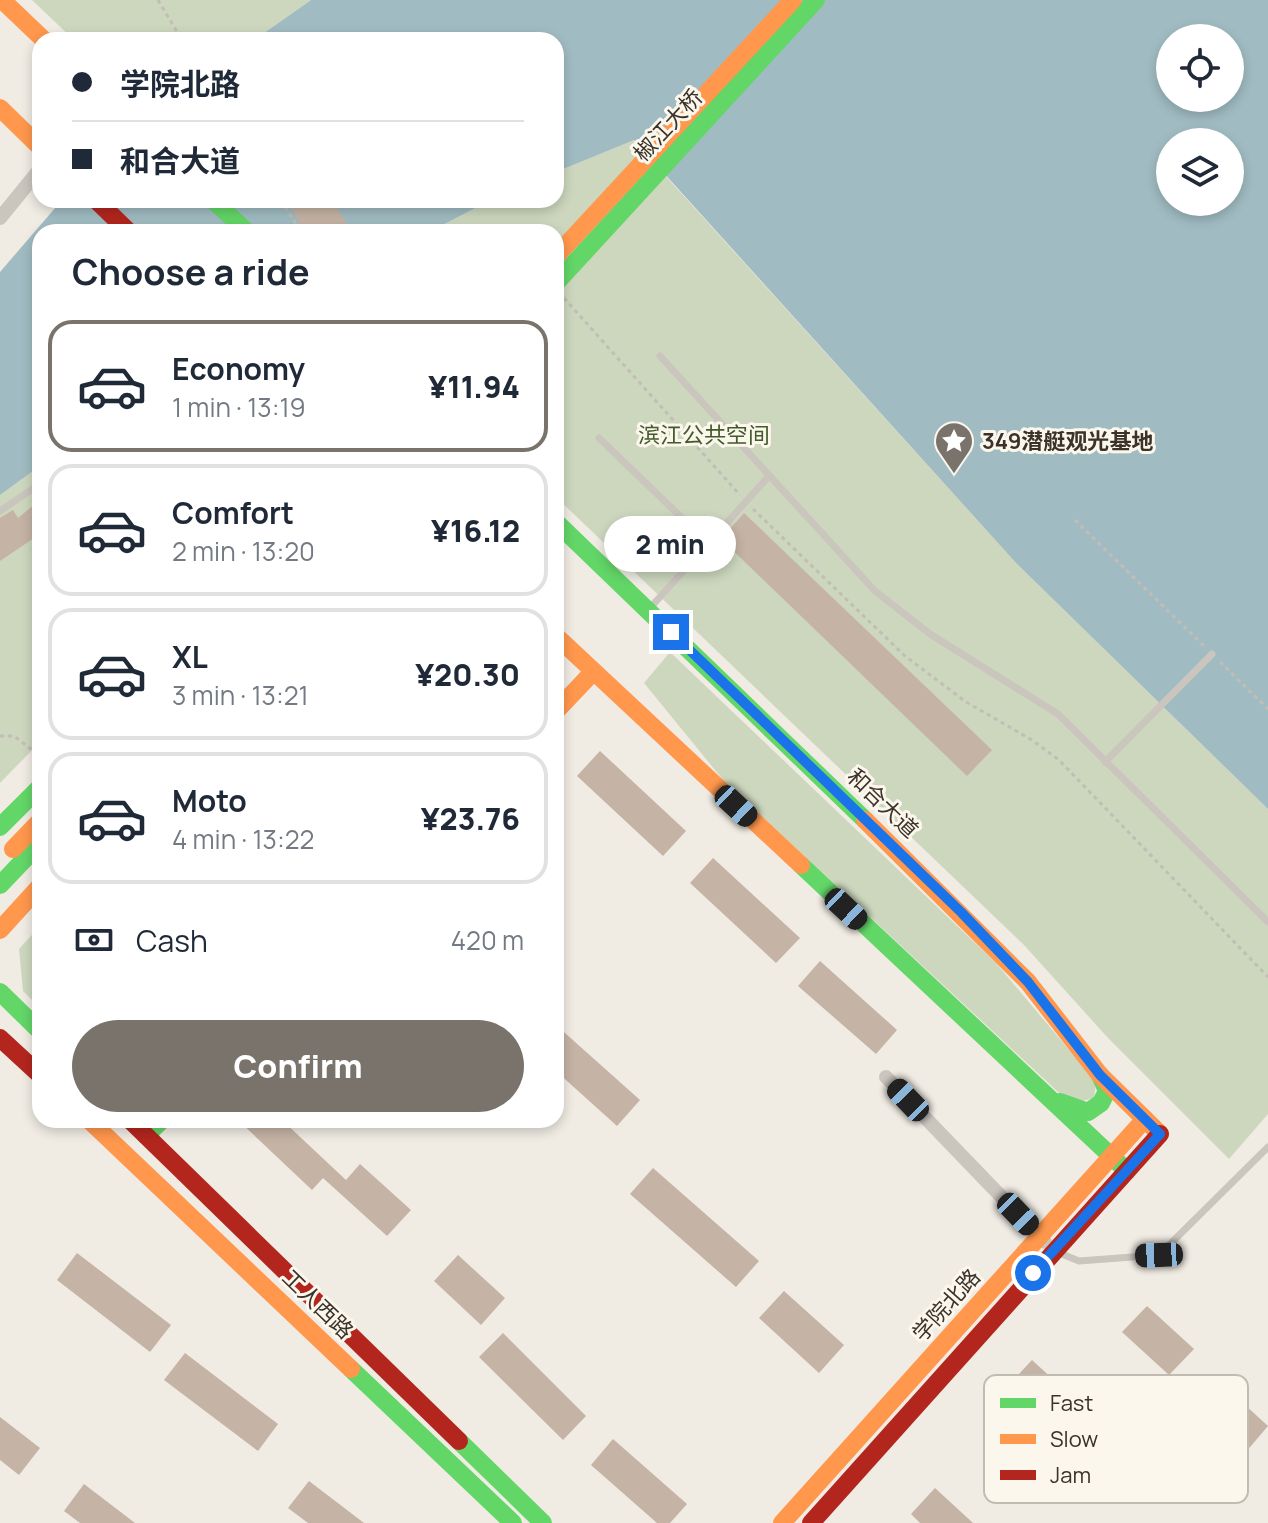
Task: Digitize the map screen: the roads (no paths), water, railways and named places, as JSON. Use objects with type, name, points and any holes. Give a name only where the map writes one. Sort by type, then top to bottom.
[{"type":"main road","points":[[2,0],[36,32]]},
{"type":"main road","name":"椒江大桥","points":[[564,247],[793,0]]},
{"type":"main road","name":"椒江大桥","points":[[564,274],[816,0]]},
{"type":"main road","points":[[0,108],[32,139]]},
{"type":"main road","points":[[104,208],[121,224]]},
{"type":"main road","points":[[222,208],[238,224]]},
{"type":"main road","name":"和合大道","points":[[564,530],[961,912],[1028,982],[1100,1075],[1160,1134]]},
{"type":"main road","points":[[564,644],[1127,1171]]},
{"type":"main road","points":[[564,703],[593,672]]},
{"type":"main road","points":[[0,827],[32,795]]},
{"type":"main road","points":[[0,864],[32,830]]},
{"type":"main road","points":[[32,852],[0,886],[23,893],[32,889]]},
{"type":"main road","points":[[0,930],[32,895]]},
{"type":"main road","points":[[0,992],[32,1025]]},
{"type":"main road","points":[[22,1059],[21,1035],[32,1032]]},
{"type":"main road","points":[[0,1038],[32,1068]]},
{"type":"main road","points":[[1048,1097],[1088,1112],[1101,1103],[1107,1091],[1100,1075]]},
{"type":"main road","name":"学院北路","points":[[782,1523],[1145,1119]]},
{"type":"main road","name":"工人西路","points":[[97,1128],[513,1523]]},
{"type":"main road","name":"工人西路","points":[[138,1128],[543,1523]]},
{"type":"main road","points":[[146,1136],[154,1128]]},
{"type":"main road","name":"学院北路","points":[[811,1523],[1160,1134]]},
{"type":"street","points":[[0,218],[32,179]]},
{"type":"street","points":[[886,1077],[1053,1250]]},
{"type":"lane","points":[[660,356],[875,591],[930,634],[1058,714],[1267,918]]},
{"type":"lane","points":[[599,438],[708,543]]},
{"type":"lane","points":[[648,609],[769,476]]},
{"type":"lane","points":[[0,511],[32,489]]},
{"type":"lane","points":[[1105,762],[1212,654]]},
{"type":"lane","points":[[1053,1250],[1079,1261],[1159,1255],[1268,1147]]},
{"type":"water","points":[[311,0],[1268,0],[1268,809],[1016,563],[634,140],[564,169],[564,32],[265,32]]},
{"type":"water","points":[[55,208],[476,208],[444,224],[41,224]]},
{"type":"water","points":[[32,235],[32,472],[0,495],[0,272]]},
{"type":"place","name":"349潜艇观光基地","points":[[954,475]]},
{"type":"park label","name":"滨江公共空间","points":[[704,435]]}]
